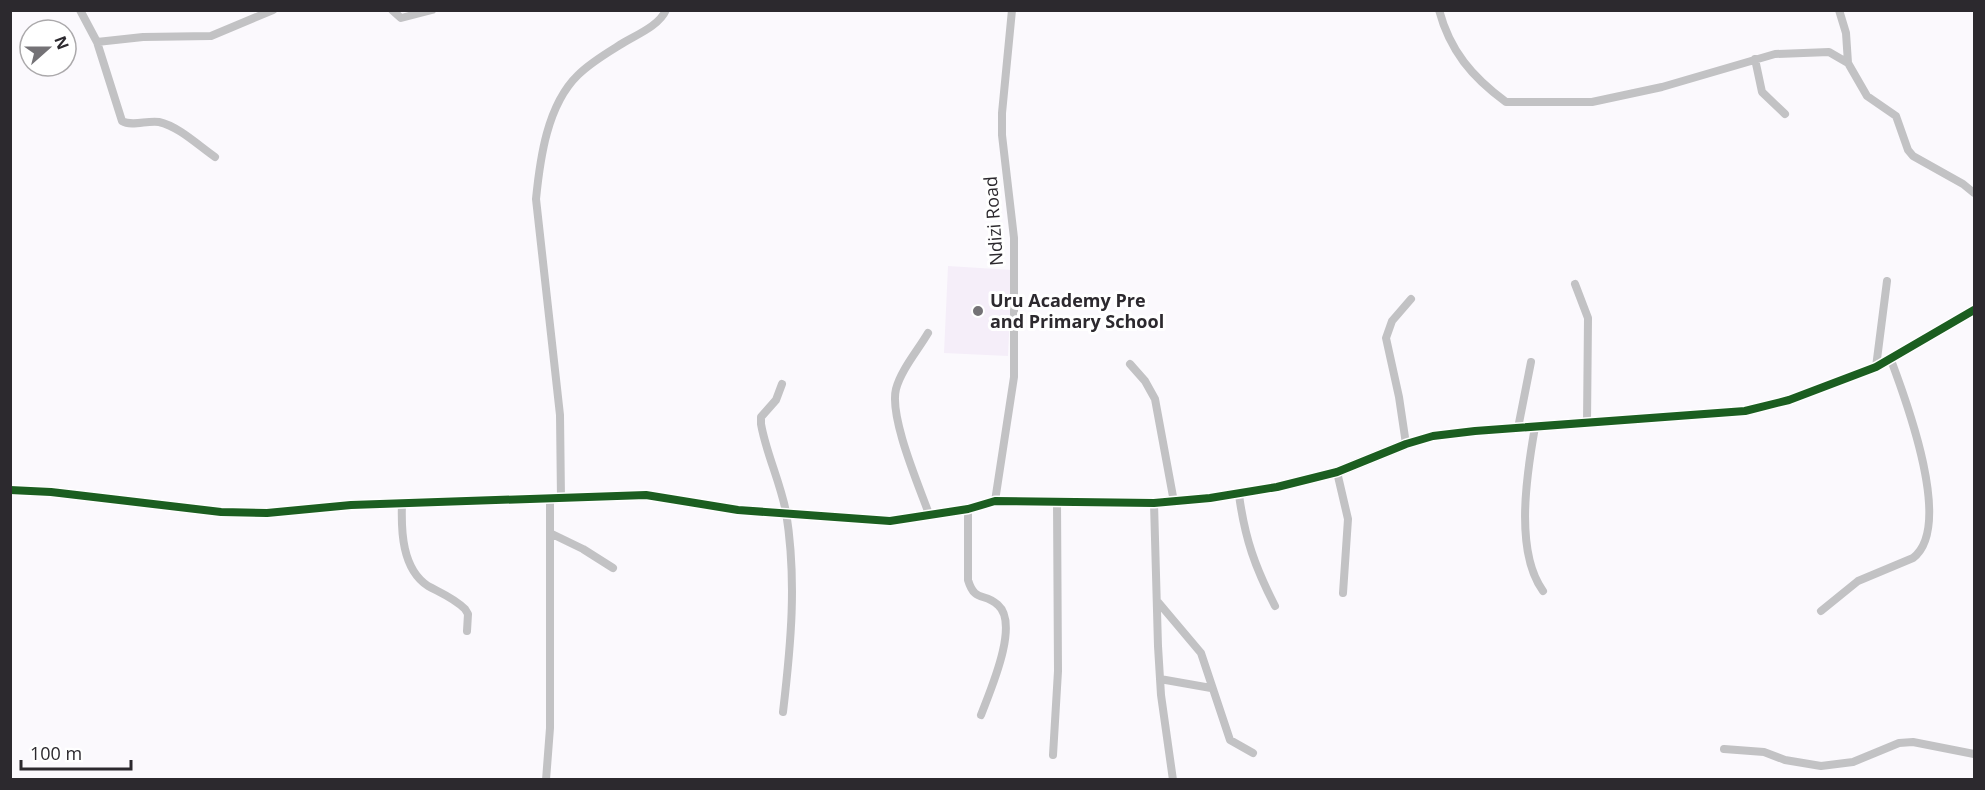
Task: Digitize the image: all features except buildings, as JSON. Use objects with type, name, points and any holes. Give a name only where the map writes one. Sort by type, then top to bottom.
[{"type":"street","points":[[80,10],[97,42],[122,121],[127,124],[158,122],[170,126],[215,157]]},
{"type":"street","points":[[97,42],[143,37],[211,36],[273,10]]},
{"type":"street","points":[[392,10],[401,18],[432,10]]},
{"type":"street","points":[[546,780],[550,729],[552,534],[560,415],[536,199],[539,168],[557,109],[576,76],[596,59],[652,25],[666,10]]},
{"type":"street","name":"Ndizi Road","points":[[995,501],[1014,369],[1014,238],[1002,124],[1012,10]]},
{"type":"street","points":[[1439,10],[1453,50],[1472,73],[1506,102],[1592,102],[1662,87],[1775,54],[1816,51],[1838,55],[1848,63],[1867,96],[1896,116],[1911,154],[1963,184],[1974,193]]},
{"type":"street","points":[[1839,10],[1846,33],[1848,63]]},
{"type":"street","points":[[1755,59],[1762,92],[1785,114]]},
{"type":"street","points":[[1876,368],[1887,281]]},
{"type":"street","points":[[1575,284],[1588,318],[1587,423]]},
{"type":"street","points":[[1406,444],[1386,338],[1392,321],[1411,299]]},
{"type":"street","points":[[10,490],[51,492],[221,512],[267,513],[402,502],[646,495],[738,510],[890,521],[968,509],[995,501],[1174,502],[1239,495],[1337,471],[1406,444],[1475,431],[1745,411],[1789,400],[1876,368],[1974,310]]},
{"type":"street","points":[[928,333],[901,379],[895,401],[902,435],[929,514]]},
{"type":"street","points":[[1821,611],[1858,581],[1913,558],[1920,553],[1923,544],[1930,507],[1929,487],[1891,360]]},
{"type":"street","points":[[1518,428],[1531,363]]},
{"type":"street","points":[[1130,364],[1145,381],[1155,399],[1174,502]]},
{"type":"street","points":[[782,384],[776,400],[761,417],[761,423],[786,513],[793,573],[794,613],[783,712]]},
{"type":"street","points":[[1535,427],[1526,490],[1527,535],[1535,576],[1543,591]]},
{"type":"street","points":[[1337,471],[1348,519],[1342,593]]},
{"type":"street","points":[[1239,495],[1247,543],[1256,568],[1275,606]]},
{"type":"street","points":[[402,502],[404,541],[412,571],[428,585],[465,609],[468,614],[468,631]]},
{"type":"street","points":[[1053,754],[1058,672],[1057,502]]},
{"type":"street","points":[[1154,503],[1160,679],[1173,780]]},
{"type":"street","points":[[968,509],[968,571],[972,591],[979,597],[999,605],[1007,618],[1005,638],[996,673],[981,715]]},
{"type":"street","points":[[552,534],[583,549],[613,568]]},
{"type":"street","points":[[1158,602],[1201,653],[1230,740],[1253,753]]},
{"type":"street","points":[[1160,679],[1211,688]]},
{"type":"street","points":[[1724,749],[1764,752],[1785,760],[1821,766],[1853,762],[1899,743],[1913,742],[1974,754]]},
{"type":"shaded area","name":"Uru Academy Pre and Primary School","points":[[948,266],[1012,270],[1008,356],[944,353]]},
{"type":"cycle path","points":[[10,490],[51,492],[221,512],[267,513],[351,505],[646,495],[738,510],[890,521],[968,509],[995,501],[1154,503],[1210,498],[1277,487],[1337,472],[1406,444],[1433,436],[1745,411],[1789,400],[1876,367],[1974,310]]},
{"type":"place","name":"Uru Academy Pre and Primary School","points":[[978,311]]}]
